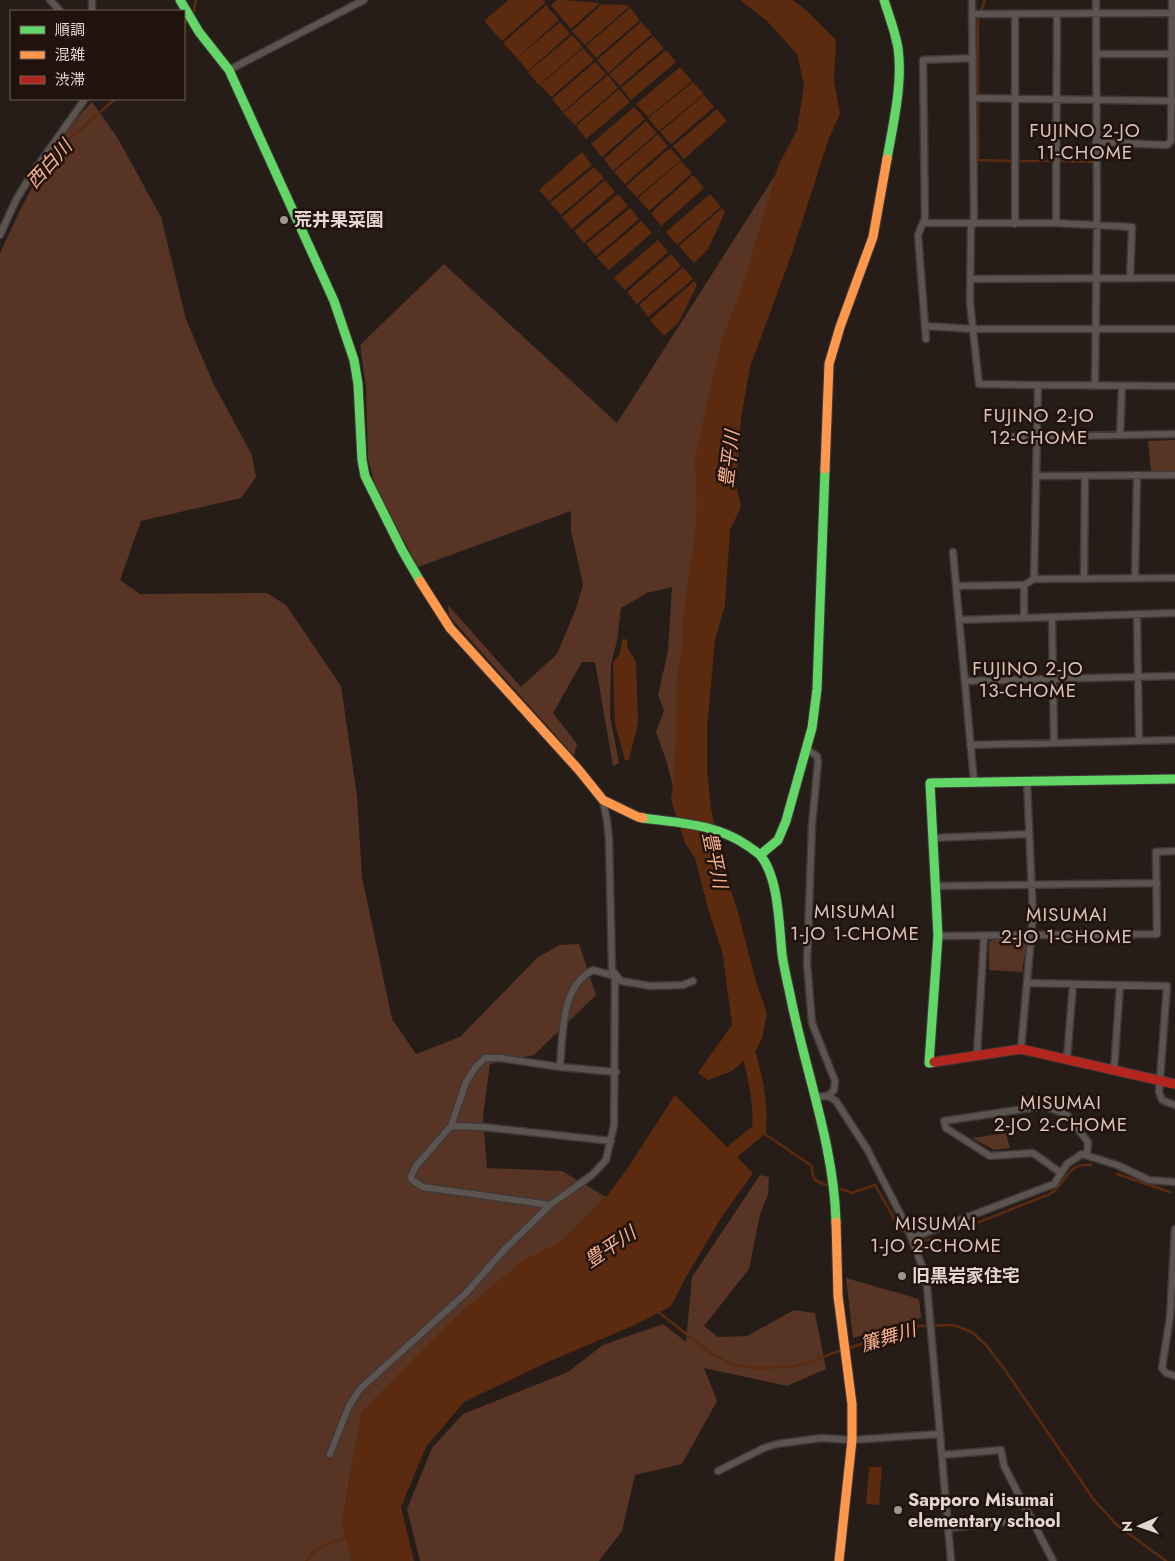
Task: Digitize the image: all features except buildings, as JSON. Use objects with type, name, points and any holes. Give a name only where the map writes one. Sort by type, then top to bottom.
[{"type":"street","points":[[50,0],[59,10]]},
{"type":"street","points":[[180,0],[199,32],[229,70],[334,301],[354,360],[358,384],[362,460],[370,488],[406,557],[450,628],[578,769],[603,800],[638,817],[716,830],[739,840],[760,855],[772,878],[776,890],[783,964],[798,1034],[827,1147],[834,1195],[837,1288],[852,1404],[852,1440],[839,1561]]},
{"type":"street","points":[[229,70],[364,0]]},
{"type":"street","points":[[760,855],[778,840],[786,822],[812,728],[817,689],[830,364],[840,327],[873,237],[898,97],[898,50],[893,26],[884,0]]},
{"type":"street","points":[[972,0],[974,98],[973,224],[970,279],[972,329],[979,384],[1175,386]]},
{"type":"street","points":[[1095,386],[1097,224],[1096,0]]},
{"type":"street","points":[[1096,142],[1166,145],[1171,141],[1174,13],[1172,0]]},
{"type":"street","points":[[973,14],[1174,13]]},
{"type":"street","points":[[1015,224],[1016,14]]},
{"type":"street","points":[[1056,223],[1057,14]]},
{"type":"street","points":[[1096,54],[1173,54]]},
{"type":"street","points":[[926,339],[918,235],[925,218],[923,60],[973,58]]},
{"type":"street","points":[[974,98],[1173,101]]},
{"type":"street","points":[[0,235],[16,200],[31,175],[84,100]]},
{"type":"street","points":[[923,223],[1056,223],[1132,227],[1130,278]]},
{"type":"street","points":[[970,279],[1175,278]]},
{"type":"street","points":[[925,326],[972,329],[1175,329]]},
{"type":"street","points":[[1034,579],[1038,385]]},
{"type":"street","points":[[1120,435],[1122,386]]},
{"type":"street","points":[[1013,437],[1175,434]]},
{"type":"street","points":[[1135,578],[1137,475]]},
{"type":"street","points":[[1036,476],[1175,475]]},
{"type":"street","points":[[1084,579],[1085,476]]},
{"type":"street","points":[[953,552],[974,782]]},
{"type":"street","points":[[956,586],[1024,585],[1034,579],[1175,578]]},
{"type":"street","points":[[1024,585],[1024,618]]},
{"type":"street","points":[[959,620],[1175,614]]},
{"type":"street","points":[[1136,615],[1139,740]]},
{"type":"street","points":[[1052,618],[1054,742]]},
{"type":"street","points":[[965,681],[1175,676]]},
{"type":"street","points":[[970,745],[1175,740]]},
{"type":"street","points":[[806,749],[817,756],[818,762],[812,824],[807,963],[812,1023],[835,1081],[834,1090],[828,1096]]},
{"type":"street","points":[[1175,779],[930,783],[938,936],[929,1063],[1021,1050],[1175,1084]]},
{"type":"street","points":[[1021,1050],[1033,914],[1027,782]]},
{"type":"street","points":[[603,800],[607,821],[612,970],[621,980],[651,986],[683,985],[693,981]]},
{"type":"street","points":[[933,838],[1029,834]]},
{"type":"street","points":[[938,936],[1157,934],[1156,852],[1175,851]]},
{"type":"street","points":[[935,886],[1157,883]]},
{"type":"street","points":[[977,1056],[984,936]]},
{"type":"street","points":[[560,1067],[566,1009],[572,992],[580,980],[593,970],[616,976]]},
{"type":"street","points":[[330,1454],[349,1406],[360,1389],[466,1293],[503,1251],[550,1205],[592,1175],[606,1160],[614,1125],[616,976]]},
{"type":"street","points":[[1028,983],[1167,986],[1159,1092],[1162,1100],[1175,1105]]},
{"type":"street","points":[[1067,1060],[1073,984]]},
{"type":"street","points":[[1114,1070],[1120,985]]},
{"type":"street","points":[[550,1205],[422,1187],[412,1180],[411,1176],[416,1166],[451,1126],[466,1082],[474,1068],[485,1058],[500,1058],[560,1067],[616,1072]]},
{"type":"street","points":[[815,1096],[828,1096],[836,1101],[867,1149],[912,1238],[922,1266],[932,1343],[951,1561]]},
{"type":"street","points":[[1061,1173],[1033,1153],[990,1156],[946,1128],[944,1120],[1044,1106],[1066,1114],[1088,1142],[1087,1155]]},
{"type":"street","points":[[451,1126],[484,1127],[611,1141]]},
{"type":"street","points":[[912,1238],[1054,1184],[1067,1164],[1082,1154],[1117,1164],[1149,1180],[1175,1182]]},
{"type":"street","points":[[1175,1229],[1170,1317],[1162,1368],[1166,1373],[1175,1376]]},
{"type":"street","points":[[718,1471],[764,1448],[777,1444],[821,1438],[852,1440],[940,1434]]},
{"type":"street","points":[[942,1454],[1001,1450],[1004,1466],[1053,1561]]},
{"type":"street","points":[[948,1528],[1032,1519]]},
{"type":"shaded area","points":[[92,102],[117,137],[161,217],[186,319],[213,383],[252,455],[256,477],[241,498],[141,521],[120,580],[140,594],[267,593],[286,605],[341,686],[357,796],[362,877],[392,1019],[416,1054],[460,1037],[537,958],[559,945],[579,944],[596,995],[534,1055],[490,1064],[483,1117],[487,1168],[562,1171],[606,1197],[560,1243],[523,1261],[455,1318],[362,1412],[342,1522],[352,1561],[0,1561],[0,253],[21,208],[59,137]]},
{"type":"shaded area","points":[[779,169],[716,398],[680,812],[666,760],[656,732],[664,710],[658,695],[668,651],[672,587],[647,593],[621,608],[617,641],[611,664],[610,716],[619,763],[613,766],[595,662],[582,662],[553,713],[577,744],[574,756],[449,616],[448,605],[521,687],[557,654],[577,606],[583,584],[571,531],[571,511],[418,567],[376,489],[368,459],[366,388],[360,345],[444,264],[617,423]]},
{"type":"shaded area","points":[[1175,440],[1175,471],[1151,471],[1148,441]]},
{"type":"shaded area","points":[[994,939],[1025,940],[1027,943],[1022,972],[989,970],[989,942]]},
{"type":"shaded area","points":[[1006,1133],[1010,1148],[994,1150],[972,1138]]},
{"type":"shaded area","points":[[760,1175],[769,1177],[768,1195],[760,1214],[749,1269],[704,1326],[718,1337],[747,1336],[794,1310],[815,1313],[826,1369],[787,1386],[704,1368],[717,1401],[682,1464],[635,1475],[622,1531],[599,1561],[420,1561],[407,1509],[432,1448],[463,1414],[568,1372],[603,1345],[663,1324],[686,1342],[692,1277]]},
{"type":"shaded area","points":[[846,1278],[919,1299],[921,1318],[853,1338]]},
{"type":"water","points":[[508,0],[543,0],[545,3],[502,41],[484,21]]},
{"type":"water","points":[[557,0],[600,3],[571,29],[551,5]]},
{"type":"water","points":[[740,0],[793,0],[836,40],[834,80],[840,114],[829,138],[791,256],[750,367],[741,418],[736,486],[741,507],[730,530],[725,605],[715,640],[707,728],[707,772],[711,808],[721,861],[738,912],[756,982],[767,1013],[762,1038],[756,1050],[732,1071],[708,1080],[698,1073],[732,1025],[723,955],[709,912],[695,858],[685,843],[671,800],[675,769],[677,672],[683,644],[683,617],[697,508],[695,459],[721,343],[744,281],[779,164],[797,130],[804,85],[797,54],[767,21]]},
{"type":"water","points":[[602,4],[627,5],[629,7],[585,45],[572,31]]},
{"type":"water","points":[[546,5],[559,20],[517,58],[503,43]]},
{"type":"water","points":[[630,8],[640,20],[596,58],[586,46]]},
{"type":"water","points":[[560,22],[570,34],[528,71],[517,58]]},
{"type":"water","points":[[641,22],[652,34],[608,73],[597,60]]},
{"type":"water","points":[[572,35],[583,47],[539,85],[528,72]]},
{"type":"water","points":[[653,36],[664,48],[620,86],[609,74]]},
{"type":"water","points":[[583,48],[594,60],[551,97],[540,85]]},
{"type":"water","points":[[666,50],[676,62],[631,100],[621,88]]},
{"type":"water","points":[[595,62],[606,74],[563,112],[552,99]]},
{"type":"water","points":[[680,67],[692,81],[648,117],[636,104]]},
{"type":"water","points":[[608,75],[618,88],[575,125],[563,113]]},
{"type":"water","points":[[693,82],[704,94],[659,131],[648,118]]},
{"type":"water","points":[[619,89],[630,102],[586,139],[576,126]]},
{"type":"water","points":[[704,95],[714,107],[671,144],[660,132]]},
{"type":"water","points":[[634,107],[645,119],[602,157],[591,144]]},
{"type":"water","points":[[717,109],[727,121],[684,159],[673,146]]},
{"type":"water","points":[[646,121],[657,133],[613,171],[604,159]]},
{"type":"water","points":[[658,134],[668,146],[625,184],[614,172]]},
{"type":"water","points":[[670,148],[681,160],[637,197],[626,186]]},
{"type":"water","points":[[582,152],[592,165],[549,201],[539,190]]},
{"type":"water","points":[[681,161],[692,173],[649,211],[638,198]]},
{"type":"water","points":[[594,167],[604,178],[561,215],[550,203]]},
{"type":"water","points":[[693,175],[704,188],[661,226],[651,213]]},
{"type":"water","points":[[605,180],[615,192],[572,229],[562,217]]},
{"type":"water","points":[[618,194],[628,206],[584,243],[574,231]]},
{"type":"water","points":[[710,194],[721,207],[677,245],[666,232]]},
{"type":"water","points":[[630,208],[639,219],[596,256],[586,244]]},
{"type":"water","points":[[722,208],[725,212],[708,249],[694,263],[679,246]]},
{"type":"water","points":[[641,221],[652,233],[609,270],[597,258]]},
{"type":"water","points":[[658,240],[668,252],[625,290],[614,278]]},
{"type":"water","points":[[671,254],[681,266],[637,304],[627,292]]},
{"type":"water","points":[[683,267],[693,279],[648,317],[639,305]]},
{"type":"water","points":[[694,281],[697,285],[679,322],[664,336],[650,320]]},
{"type":"water","points":[[627,639],[627,647],[636,662],[638,723],[629,760],[625,760],[615,724],[613,663],[620,653],[622,640]]},
{"type":"water","points":[[675,1095],[753,1173],[721,1218],[671,1306],[635,1325],[550,1361],[464,1402],[426,1447],[401,1507],[414,1561],[352,1561],[342,1522],[362,1412],[455,1318],[523,1261],[560,1243],[606,1197],[625,1172]]},
{"type":"water","points":[[869,1467],[882,1467],[879,1505],[866,1504]]},
{"type":"waterway","name":"西白川","points":[[185,23],[194,11],[196,0]]},
{"type":"waterway","points":[[981,11],[985,0]]},
{"type":"waterway","points":[[978,20],[978,94]]},
{"type":"waterway","name":"西白川","points":[[26,189],[66,142],[114,100]]},
{"type":"waterway","points":[[978,104],[978,160],[1011,161]]},
{"type":"waterway","points":[[1019,161],[1050,161]]},
{"type":"waterway","points":[[1059,161],[1092,162]]},
{"type":"waterway","name":"豊平川","points":[[718,1163],[759,1130],[757,1087],[744,1039]]},
{"type":"waterway","points":[[759,1130],[812,1166],[815,1180],[826,1185]]},
{"type":"waterway","points":[[979,1222],[1050,1194],[1072,1170],[1083,1165],[1091,1165]]},
{"type":"waterway","points":[[1117,1174],[1170,1192]]},
{"type":"waterway","points":[[841,1189],[852,1193],[875,1185],[901,1230],[908,1234]]},
{"type":"waterway","points":[[915,1238],[922,1241],[938,1238]]},
{"type":"waterway","name":"簾舞川","points":[[657,1311],[712,1354],[732,1364],[751,1368],[792,1367],[919,1326],[953,1325],[972,1332],[987,1346],[1005,1370],[1094,1500],[1117,1525],[1166,1561]]},
{"type":"waterway","points":[[307,1561],[319,1548],[347,1537]]},
{"type":"traffic: fast","points":[[180,0],[199,32],[229,70],[334,301],[354,360],[358,384],[362,460],[365,476],[402,550],[420,581]]},
{"type":"traffic: fast","points":[[884,0],[898,48],[899,62],[897,104],[887,159]]},
{"type":"traffic: fast","points":[[760,855],[778,840],[786,821],[812,728],[817,689],[825,469]]},
{"type":"traffic: fast","points":[[934,1062],[929,1063],[938,936],[930,783],[1175,779]]},
{"type":"traffic: fast","points":[[643,818],[684,823],[723,833],[748,846],[760,855],[766,864],[775,889],[786,976],[825,1138],[834,1194],[836,1222]]},
{"type":"traffic: slow","points":[[825,469],[829,364],[840,327],[873,237],[887,159]]},
{"type":"traffic: slow","points":[[420,581],[450,628],[578,769],[603,800],[643,818]]},
{"type":"traffic: slow","points":[[836,1222],[838,1296],[852,1404],[852,1440],[839,1561]]},
{"type":"traffic: jam","points":[[934,1062],[1021,1049],[1175,1084]]},
{"type":"place","name":"荒井果菜園","points":[[284,220]]},
{"type":"place","name":"旧黒岩家住宅","points":[[902,1276]]},
{"type":"place","name":"Sapporo Misumai elementary school","points":[[898,1510]]},
{"type":"district","name":"FUJINO 2-JO 11-CHOME","points":[[1085,141]]},
{"type":"district","name":"FUJINO 2-JO 12-CHOME","points":[[1039,426]]},
{"type":"district","name":"FUJINO 2-JO 13-CHOME","points":[[1028,679]]},
{"type":"district","name":"MISUMAI 1-JO 1-CHOME","points":[[855,922]]},
{"type":"district","name":"MISUMAI 2-JO 1-CHOME","points":[[1067,925]]},
{"type":"district","name":"MISUMAI 2-JO 2-CHOME","points":[[1061,1113]]},
{"type":"district","name":"MISUMAI 1-JO 2-CHOME","points":[[936,1234]]}]
